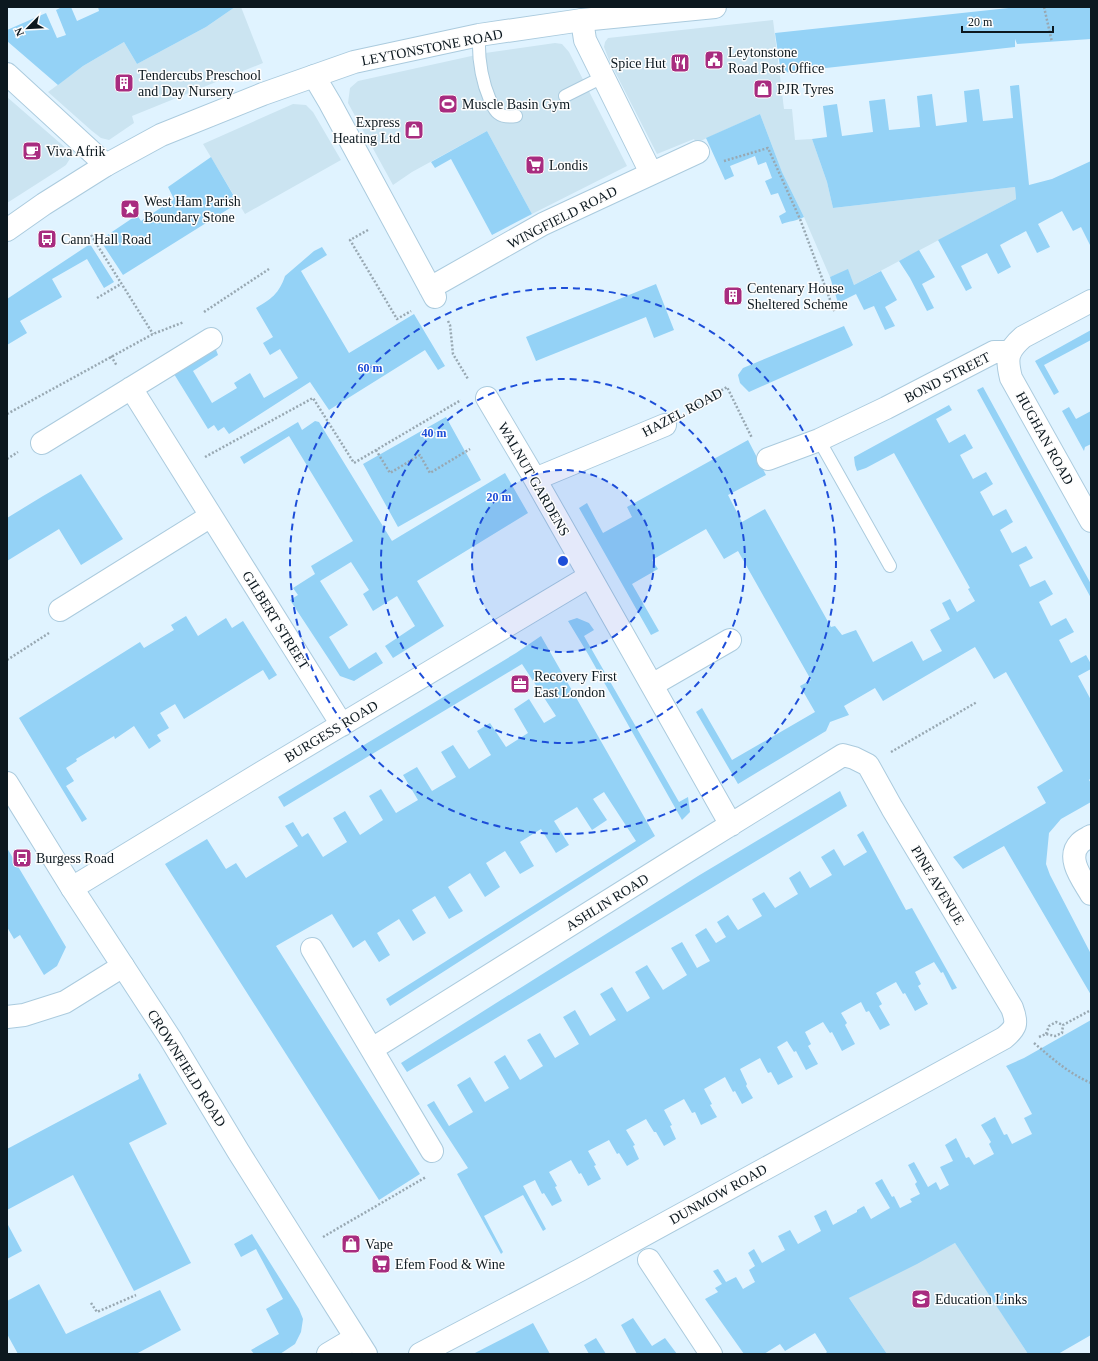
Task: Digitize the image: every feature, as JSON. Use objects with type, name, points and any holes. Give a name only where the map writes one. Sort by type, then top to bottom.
[{"type":"street","name":"LEYTONSTONE ROAD","points":[[7,230],[44,204],[106,165],[161,135],[262,94],[354,62],[479,35],[635,11],[715,7]]},
{"type":"street","points":[[582,20],[585,40],[651,173]]},
{"type":"street","points":[[7,74],[106,165]]},
{"type":"street","points":[[314,76],[433,293]]},
{"type":"street","name":"WINGFIELD ROAD","points":[[433,293],[543,224],[698,152]]},
{"type":"street","name":"BOND STREET","points":[[768,459],[819,440],[886,408],[994,352],[1009,352],[1014,344],[1023,337],[1091,301]]},
{"type":"street","points":[[42,443],[211,339]]},
{"type":"street","name":"HUGHAN ROAD","points":[[1009,352],[1008,364],[1011,378],[1091,521]]},
{"type":"street","name":"GILBERT STREET","points":[[131,388],[342,725]]},
{"type":"street","name":"WALNUT GARDENS","points":[[475,394],[535,479],[731,825]]},
{"type":"street","name":"HAZEL ROAD","points":[[535,479],[665,425]]},
{"type":"street","points":[[60,610],[211,516]]},
{"type":"street","name":"BURGESS ROAD","points":[[72,888],[260,773],[590,576]]},
{"type":"street","points":[[652,685],[730,640]]},
{"type":"street","name":"ASHLIN ROAD","points":[[372,1049],[843,755],[854,758],[868,765]]},
{"type":"street","name":"PINE AVENUE","points":[[868,765],[892,808],[1012,1008],[1016,1018],[1014,1030]]},
{"type":"street","name":"CROWNFIELD ROAD","points":[[7,783],[72,888],[170,1038],[238,1151],[361,1346]]},
{"type":"street","points":[[1091,836],[1080,843],[1074,853],[1076,868],[1091,894]]},
{"type":"street","points":[[312,949],[432,1151]]},
{"type":"street","points":[[7,1017],[24,1015],[65,1002],[123,966]]},
{"type":"street","name":"DUNMOW ROAD","points":[[420,1354],[580,1270],[1004,1038],[1014,1030]]},
{"type":"street","points":[[649,1260],[711,1354]]},
{"type":"street","points":[[328,1354],[361,1346]]},
{"type":"lane","points":[[479,35],[478,54],[480,67],[484,85],[492,105],[498,113],[508,117],[516,116]]},
{"type":"lane","points":[[565,96],[603,77]]},
{"type":"lane","points":[[819,440],[890,566]]},
{"type":"path","points":[[1044,7],[1052,42]]},
{"type":"path","points":[[717,163],[768,148],[800,220],[835,313]]},
{"type":"path","points":[[182,469],[313,398],[354,463],[475,394],[453,354],[450,325],[433,293],[397,319],[350,240],[392,217]]},
{"type":"path","points":[[92,235],[153,334]]},
{"type":"path","points":[[199,315],[269,269]]},
{"type":"path","points":[[97,298],[121,284]]},
{"type":"path","points":[[7,414],[153,334],[188,320]]},
{"type":"path","name":"HAZEL ROAD","points":[[665,425],[727,387],[762,461],[768,459]]},
{"type":"path","points":[[376,450],[390,473],[420,455],[430,473],[470,449]]},
{"type":"path","points":[[7,660],[65,624],[60,610]]},
{"type":"path","points":[[868,765],[977,702]]},
{"type":"path","points":[[1063,1025],[1091,1010]]},
{"type":"path","points":[[1046,1034],[1050,1026],[1056,1022],[1063,1025]]},
{"type":"path","points":[[1063,1025],[1062,1033],[1055,1036],[1046,1034],[1031,1040],[1052,1059],[1076,1076],[1091,1083]]},
{"type":"path","points":[[319,1239],[427,1176]]},
{"type":"path","points":[[91,1303],[97,1312],[136,1295]]},
{"type":"shaded area","points":[[62,7],[71,7],[77,21],[99,11],[98,7],[235,7],[206,27],[137,64],[124,42],[83,66],[58,85],[7,41],[7,30],[46,13],[57,38],[66,35],[56,10]]},
{"type":"shaded area","points":[[235,7],[241,7],[263,63],[132,116],[134,123],[109,140],[101,138],[92,131],[48,92],[83,66],[124,42],[137,64],[206,27]]},
{"type":"shaded area","points":[[1018,7],[1091,7],[1091,39],[1017,44],[1015,39],[1015,47],[781,73],[775,33]]},
{"type":"shaded area","points":[[773,20],[784,109],[792,109],[795,140],[812,139],[827,182],[833,208],[1015,187],[1016,199],[854,285],[848,270],[830,277],[804,217],[782,172],[760,114],[696,143],[694,139],[657,154],[609,60],[604,47],[608,38]]},
{"type":"shaded area","points":[[555,43],[562,44],[569,52],[627,166],[532,214],[487,131],[412,172],[393,185],[348,103],[350,88],[358,81],[485,53]]},
{"type":"shaded area","points":[[1019,85],[1029,185],[1052,179],[1091,161],[1091,247],[1081,227],[1073,231],[1062,211],[1038,224],[1050,247],[1037,253],[1026,231],[1000,245],[1011,267],[998,274],[987,253],[961,266],[972,288],[966,291],[938,240],[1016,199],[1015,187],[833,208],[827,182],[812,139],[827,137],[823,106],[837,104],[842,136],[873,132],[869,101],[885,99],[889,130],[920,127],[917,96],[932,94],[936,126],[967,122],[964,91],[979,89],[983,121],[1013,118],[1010,86]]},
{"type":"shaded area","points":[[7,97],[68,150],[71,157],[66,165],[7,203]]},
{"type":"shaded area","points":[[293,104],[306,105],[313,112],[341,160],[245,214],[203,144]]},
{"type":"shaded area","points":[[760,114],[782,172],[804,217],[782,224],[779,216],[786,212],[778,193],[771,195],[765,181],[772,178],[766,162],[758,165],[755,156],[730,166],[734,176],[725,180],[706,138]]},
{"type":"shaded area","points":[[487,131],[532,214],[492,235],[451,159],[435,168],[431,162]]},
{"type":"shaded area","points":[[211,157],[238,203],[123,275],[100,240],[137,215],[141,221],[174,199],[168,187]]},
{"type":"shaded area","points":[[90,244],[114,282],[104,288],[87,259],[52,279],[62,297],[20,321],[27,333],[7,345],[7,299]]},
{"type":"shaded area","points":[[322,247],[327,255],[301,271],[349,353],[414,314],[445,366],[438,370],[425,350],[329,410],[310,382],[229,434],[224,427],[218,431],[214,425],[208,429],[174,374],[215,347],[218,355],[193,371],[212,403],[237,388],[234,383],[250,373],[264,398],[298,378],[280,349],[270,355],[263,343],[273,337],[256,308],[266,302],[277,292],[285,276],[314,251]]},
{"type":"shaded area","points":[[919,250],[935,277],[922,284],[934,308],[927,311],[910,278],[899,261]]},
{"type":"shaded area","points":[[848,269],[854,285],[881,271],[897,300],[885,307],[895,326],[885,330],[874,306],[864,310],[856,294],[838,303],[830,277]]},
{"type":"shaded area","points":[[656,284],[674,330],[654,338],[646,317],[536,361],[526,337]]},
{"type":"shaded area","points":[[844,326],[853,345],[850,347],[749,392],[740,383],[738,375],[743,368]]},
{"type":"shaded area","points":[[1091,330],[1091,340],[1044,365],[1059,392],[1054,395],[1035,361]]},
{"type":"shaded area","points":[[983,387],[1091,584],[1091,598],[977,390]]},
{"type":"shaded area","points":[[949,405],[952,410],[936,419],[949,443],[965,434],[973,448],[960,455],[973,479],[986,472],[993,484],[980,492],[993,516],[1006,509],[1013,522],[1000,530],[1012,553],[1026,546],[1033,558],[1019,565],[1030,587],[1045,580],[1053,594],[1039,602],[1051,626],[1066,618],[1074,632],[1059,640],[1071,663],[1086,655],[1091,664],[1091,669],[1078,676],[1091,700],[1091,778],[1089,780],[1091,783],[1091,802],[1061,819],[1049,833],[1046,864],[1050,875],[1091,954],[1091,995],[1004,846],[963,869],[953,857],[1046,803],[1037,787],[1063,771],[1006,672],[994,679],[975,647],[883,701],[875,688],[844,706],[849,715],[830,722],[826,731],[738,784],[696,712],[702,708],[732,760],[815,712],[800,686],[811,680],[738,551],[724,559],[706,529],[652,560],[658,569],[632,584],[659,631],[651,635],[579,508],[587,503],[603,533],[632,517],[627,507],[748,440],[766,475],[728,495],[742,522],[765,509],[831,627],[835,626],[842,635],[856,630],[873,662],[912,641],[923,661],[942,651],[930,630],[950,619],[942,603],[950,599],[957,612],[975,601],[968,589],[970,588],[894,453],[866,468],[857,471],[854,457]]},
{"type":"shaded area","points":[[1069,407],[1076,419],[1091,411],[1091,444],[1085,447],[1084,451],[1062,411]]},
{"type":"shaded area","points":[[446,417],[481,480],[398,527],[363,464]]},
{"type":"shaded area","points":[[315,421],[319,422],[392,541],[505,473],[528,513],[417,581],[444,626],[393,658],[385,646],[415,626],[397,596],[373,611],[363,594],[369,590],[351,562],[320,581],[348,625],[329,637],[349,669],[376,652],[383,663],[354,681],[340,676],[290,600],[298,595],[293,588],[315,574],[311,566],[353,541],[289,436],[244,464],[240,457],[298,422],[302,430]]},
{"type":"shaded area","points":[[81,474],[123,539],[81,565],[59,529],[7,561],[7,518]]},
{"type":"shaded area","points":[[186,616],[198,636],[226,618],[232,628],[243,621],[277,675],[269,680],[263,670],[184,719],[175,704],[160,713],[169,728],[157,735],[161,741],[149,749],[134,726],[115,739],[114,736],[76,759],[77,761],[66,768],[74,781],[66,786],[87,819],[82,822],[19,718],[140,642],[144,648],[174,630],[171,625]]},
{"type":"shaded area","points":[[577,618],[589,623],[594,630],[584,636],[679,802],[688,797],[690,812],[682,820],[568,621]]},
{"type":"shaded area","points":[[541,636],[655,836],[390,1006],[386,999],[636,841],[604,792],[593,799],[607,820],[592,830],[577,807],[554,821],[569,845],[556,853],[541,829],[520,842],[534,866],[520,874],[505,851],[486,863],[500,887],[485,897],[470,873],[448,887],[463,911],[449,919],[435,896],[412,910],[426,933],[413,941],[399,919],[377,933],[390,955],[379,962],[365,940],[353,948],[332,914],[276,946],[420,1174],[379,1200],[165,864],[207,839],[226,869],[236,863],[246,878],[298,846],[285,826],[293,822],[302,837],[308,833],[323,857],[347,842],[333,818],[345,811],[360,835],[383,820],[369,796],[381,789],[396,813],[418,800],[403,775],[417,767],[432,791],[456,777],[441,752],[453,745],[469,769],[491,755],[477,731],[490,723],[506,747],[528,733],[514,709],[529,699],[544,723],[556,716],[522,664],[284,807],[278,797],[516,653]]},
{"type":"shaded area","points":[[840,791],[847,806],[407,1072],[401,1063],[698,876]]},
{"type":"shaded area","points":[[863,831],[906,910],[912,908],[957,988],[952,990],[943,972],[941,973],[934,962],[915,972],[921,984],[918,986],[928,1004],[915,1011],[905,993],[903,994],[896,982],[876,993],[882,1004],[879,1006],[890,1025],[880,1030],[869,1011],[866,1012],[861,1002],[841,1013],[847,1023],[845,1025],[855,1044],[842,1051],[832,1032],[830,1033],[823,1022],[805,1032],[811,1044],[808,1046],[818,1064],[806,1070],[796,1051],[794,1052],[787,1041],[777,1047],[793,1077],[778,1085],[771,1072],[768,1073],[760,1058],[740,1069],[747,1084],[746,1086],[753,1098],[742,1104],[735,1091],[733,1092],[725,1077],[704,1089],[712,1104],[710,1105],[717,1117],[701,1125],[695,1112],[692,1113],[684,1099],[664,1110],[672,1125],[670,1126],[676,1139],[664,1146],[646,1119],[626,1130],[635,1145],[633,1146],[639,1159],[627,1166],[619,1153],[617,1154],[609,1140],[588,1151],[596,1165],[594,1166],[601,1179],[588,1186],[581,1173],[579,1174],[571,1160],[549,1172],[557,1186],[555,1187],[562,1201],[552,1206],[544,1193],[542,1194],[535,1180],[523,1186],[546,1229],[543,1231],[523,1195],[484,1216],[503,1252],[501,1254],[457,1174],[468,1168],[427,1105],[434,1101],[449,1126],[473,1112],[457,1085],[470,1077],[485,1102],[509,1088],[494,1062],[505,1055],[520,1080],[543,1066],[527,1040],[540,1033],[555,1058],[579,1044],[563,1017],[575,1010],[590,1036],[616,1020],[600,994],[612,987],[627,1012],[650,998],[635,972],[647,965],[663,990],[687,975],[671,948],[682,942],[697,968],[710,961],[695,935],[706,928],[716,943],[726,937],[717,922],[728,915],[738,930],[762,916],[752,899],[764,892],[775,908],[798,894],[789,878],[800,871],[810,888],[832,875],[821,857],[834,849],[844,866],[867,852],[857,835]]},
{"type":"shaded area","points":[[7,848],[66,947],[57,966],[44,975],[20,935],[14,939],[7,927]]},
{"type":"shaded area","points":[[1091,1020],[1091,1335],[1058,1354],[1028,1354],[955,1243],[849,1298],[887,1354],[825,1354],[827,1352],[815,1333],[785,1351],[780,1344],[764,1354],[744,1354],[705,1299],[718,1292],[715,1288],[722,1284],[713,1271],[718,1269],[726,1282],[736,1277],[743,1289],[755,1282],[749,1270],[755,1266],[748,1253],[754,1249],[762,1263],[785,1250],[778,1236],[790,1230],[798,1244],[821,1231],[814,1216],[826,1210],[833,1225],[857,1212],[857,1210],[864,1206],[871,1219],[890,1208],[875,1183],[882,1179],[892,1197],[894,1196],[900,1208],[912,1202],[910,1199],[920,1194],[915,1184],[917,1182],[908,1165],[914,1162],[928,1187],[936,1182],[940,1190],[949,1185],[940,1167],[953,1161],[945,1145],[956,1138],[966,1158],[969,1157],[974,1165],[994,1154],[989,1144],[991,1142],[981,1125],[995,1117],[1004,1135],[1007,1134],[1012,1144],[1032,1134],[1024,1118],[1032,1114],[1006,1066],[1024,1058]]},
{"type":"shaded area","points":[[140,1073],[167,1124],[129,1143],[191,1263],[134,1291],[73,1175],[7,1210],[7,1149],[139,1079],[138,1075]]},
{"type":"shaded area","points":[[7,1223],[22,1251],[7,1259]]},
{"type":"shaded area","points":[[252,1234],[299,1309],[303,1319],[301,1332],[295,1344],[280,1354],[254,1354],[251,1350],[279,1334],[266,1309],[283,1299],[256,1249],[241,1257],[234,1244]]},
{"type":"shaded area","name":"Education Links","points":[[955,1243],[1028,1354],[887,1354],[849,1298]]},
{"type":"shaded area","points":[[39,1284],[66,1334],[160,1290],[181,1330],[136,1354],[18,1354],[7,1334],[7,1301]]},
{"type":"shaded area","points":[[633,1318],[652,1346],[665,1338],[677,1354],[637,1354],[621,1325]]},
{"type":"shaded area","points":[[533,1323],[550,1354],[473,1354]]},
{"type":"shaded area","points":[[596,1338],[606,1354],[589,1354],[584,1345]]},
{"type":"place","name":"Leytonstone Road Post Office","points":[[714,60]]},
{"type":"place","name":"Spice Hut","points":[[680,63]]},
{"type":"place","name":"Tendercubs Preschool and Day Nursery","points":[[124,83]]},
{"type":"place","name":"PJR Tyres","points":[[763,89]]},
{"type":"place","name":"Muscle Basin Gym","points":[[448,104]]},
{"type":"place","name":"Express Heating Ltd","points":[[414,130]]},
{"type":"place","name":"Viva Afrik","points":[[32,151]]},
{"type":"place","name":"Londis","points":[[535,165]]},
{"type":"place","name":"West Ham Parish Boundary Stone","points":[[130,209]]},
{"type":"place","name":"Cann Hall Road","points":[[47,239]]},
{"type":"place","name":"Centenary House Sheltered Scheme","points":[[733,296]]},
{"type":"place","name":"Recovery First East London","points":[[520,684]]},
{"type":"place","name":"Burgess Road","points":[[22,858]]},
{"type":"place","name":"Vape","points":[[351,1244]]},
{"type":"place","name":"Efem Food & Wine","points":[[381,1264]]},
{"type":"place","name":"Education Links","points":[[921,1299]]}]
